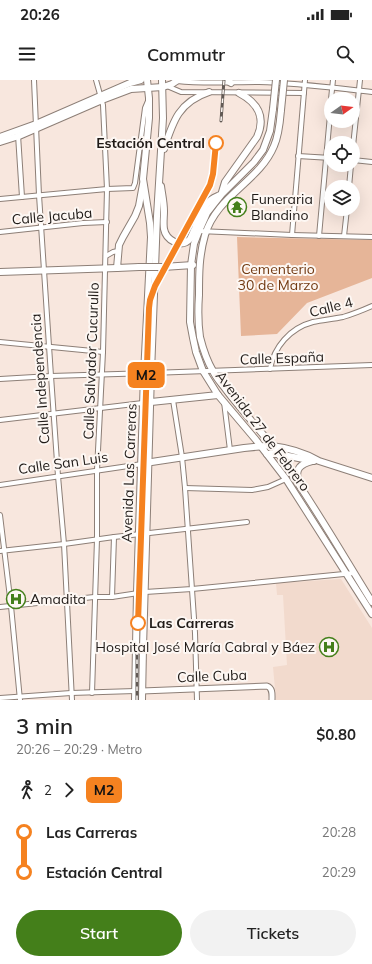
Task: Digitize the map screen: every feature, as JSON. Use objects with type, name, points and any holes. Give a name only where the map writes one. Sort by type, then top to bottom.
[{"type":"main road","points":[[0,142],[102,98],[130,83],[141,80]]},
{"type":"main road","name":"Avenida Las Carreras","points":[[142,700],[151,402],[148,373],[151,237],[144,179],[149,118],[147,80]]},
{"type":"main road","name":"Avenida Las Carreras","points":[[135,700],[137,593],[144,403],[148,373],[165,87],[162,80]]},
{"type":"main road","points":[[102,98],[131,89],[165,87],[177,80]]},
{"type":"main road","name":"Avenida 27 de Febrero","points":[[276,80],[270,131],[263,150],[254,162],[222,194],[207,214],[198,231],[194,244],[191,265],[190,322],[192,338],[203,371],[218,395],[262,446],[286,479],[372,614]]},
{"type":"main road","name":"Avenida 27 de Febrero","points":[[284,80],[280,120],[274,145],[268,156],[252,177],[226,200],[218,210],[210,221],[206,232],[199,265],[198,320],[200,336],[212,371],[239,407],[278,454],[300,486],[372,602]]},
{"type":"main road","points":[[160,158],[176,117],[196,97],[209,92]]},
{"type":"main road","points":[[159,174],[164,203],[164,230],[166,235],[174,242],[186,242],[189,240],[199,218],[212,198],[257,138],[260,131],[261,118],[258,110],[250,100],[239,93]]},
{"type":"main road","points":[[0,137],[18,134]]},
{"type":"main road","points":[[117,268],[118,251],[123,236],[139,206],[144,179]]},
{"type":"main road","points":[[225,182],[222,194],[226,200]]},
{"type":"main road","points":[[212,198],[222,194]]},
{"type":"main road","points":[[157,216],[164,203]]},
{"type":"main road","points":[[0,272],[199,265]]},
{"type":"main road","points":[[151,402],[218,395]]},
{"type":"main road","points":[[244,448],[248,446],[250,432]]},
{"type":"main road","name":"Calle San Luis","points":[[142,464],[262,446],[286,448],[319,461]]},
{"type":"main road","points":[[267,454],[278,454],[319,461],[372,478]]},
{"type":"main road","points":[[300,486],[297,480],[297,472],[301,466],[312,461]]},
{"type":"street","name":"Calle Independencia","points":[[34,80],[39,195],[64,544],[72,700]]},
{"type":"street","name":"Calle Salvador Cucurullo","points":[[92,693],[97,539],[97,470],[103,352],[107,222],[107,189],[102,98],[96,80]]},
{"type":"street","points":[[177,80],[197,82],[260,82],[333,87],[372,92]]},
{"type":"street","points":[[292,235],[305,80]]},
{"type":"street","points":[[333,80],[333,92]]},
{"type":"street","points":[[354,136],[360,80]]},
{"type":"street","points":[[165,87],[181,92],[304,93]]},
{"type":"street","points":[[133,188],[135,183],[145,108],[149,98]]},
{"type":"street","points":[[18,134],[22,197]]},
{"type":"street","points":[[298,156],[324,158]]},
{"type":"street","points":[[360,161],[372,162]]},
{"type":"street","points":[[319,236],[326,172]]},
{"type":"street","points":[[0,200],[107,189],[133,188],[141,194]]},
{"type":"street","points":[[344,236],[346,216]]},
{"type":"street","name":"Calle Jacuba","points":[[0,232],[83,223],[107,222]]},
{"type":"street","points":[[198,231],[372,237]]},
{"type":"street","points":[[106,256],[118,251]]},
{"type":"street","name":"Calle 4","points":[[270,369],[271,360],[276,350],[291,333],[300,327],[313,322],[343,316],[372,306]]},
{"type":"street","points":[[0,342],[103,352]]},
{"type":"street","name":"Calle España","points":[[0,379],[372,365]]},
{"type":"street","points":[[173,400],[182,457],[185,488],[192,589],[197,700]]},
{"type":"street","points":[[0,420],[151,402]]},
{"type":"street","points":[[224,402],[230,450]]},
{"type":"street","name":"Calle San Luis","points":[[0,485],[142,464]]},
{"type":"street","points":[[185,488],[252,490],[268,487],[286,479]]},
{"type":"street","points":[[0,515],[2,551],[11,606],[20,698]]},
{"type":"street","points":[[2,551],[247,522]]},
{"type":"street","points":[[112,597],[114,537]]},
{"type":"street","points":[[0,607],[354,573]]},
{"type":"street","name":"Calle Cuba","points":[[142,691],[267,686],[270,687],[272,691],[272,700]]},
{"type":"street","points":[[0,698],[135,691]]},
{"type":"shaded area","name":"Hospital José María Cabral y Báez","points":[[341,579],[372,628],[372,700],[276,700],[273,667],[287,665],[283,595],[277,595],[276,583]]},
{"type":"green space","name":"Cementerio 30 de Marzo","points":[[237,237],[372,240],[372,278],[307,303],[277,334],[241,336]]},
{"type":"railway","points":[[221,121],[224,80]]},
{"type":"railway","points":[[139,612],[150,300],[155,286],[210,185],[214,165]]},
{"type":"railway","points":[[137,652],[137,700]]},
{"type":"metro line","name":"M2","points":[[138,623],[146,372],[150,300],[155,286],[207,193],[212,180],[216,143]]},
{"type":"place","name":"Estación Central","points":[[216,143]]},
{"type":"place","name":"Funeraria Blandino","points":[[237,207]]},
{"type":"place","name":"Amadita","points":[[16,599]]},
{"type":"place","name":"Las Carreras","points":[[138,623]]},
{"type":"place","name":"Hospital José María Cabral y Báez","points":[[329,647]]}]
